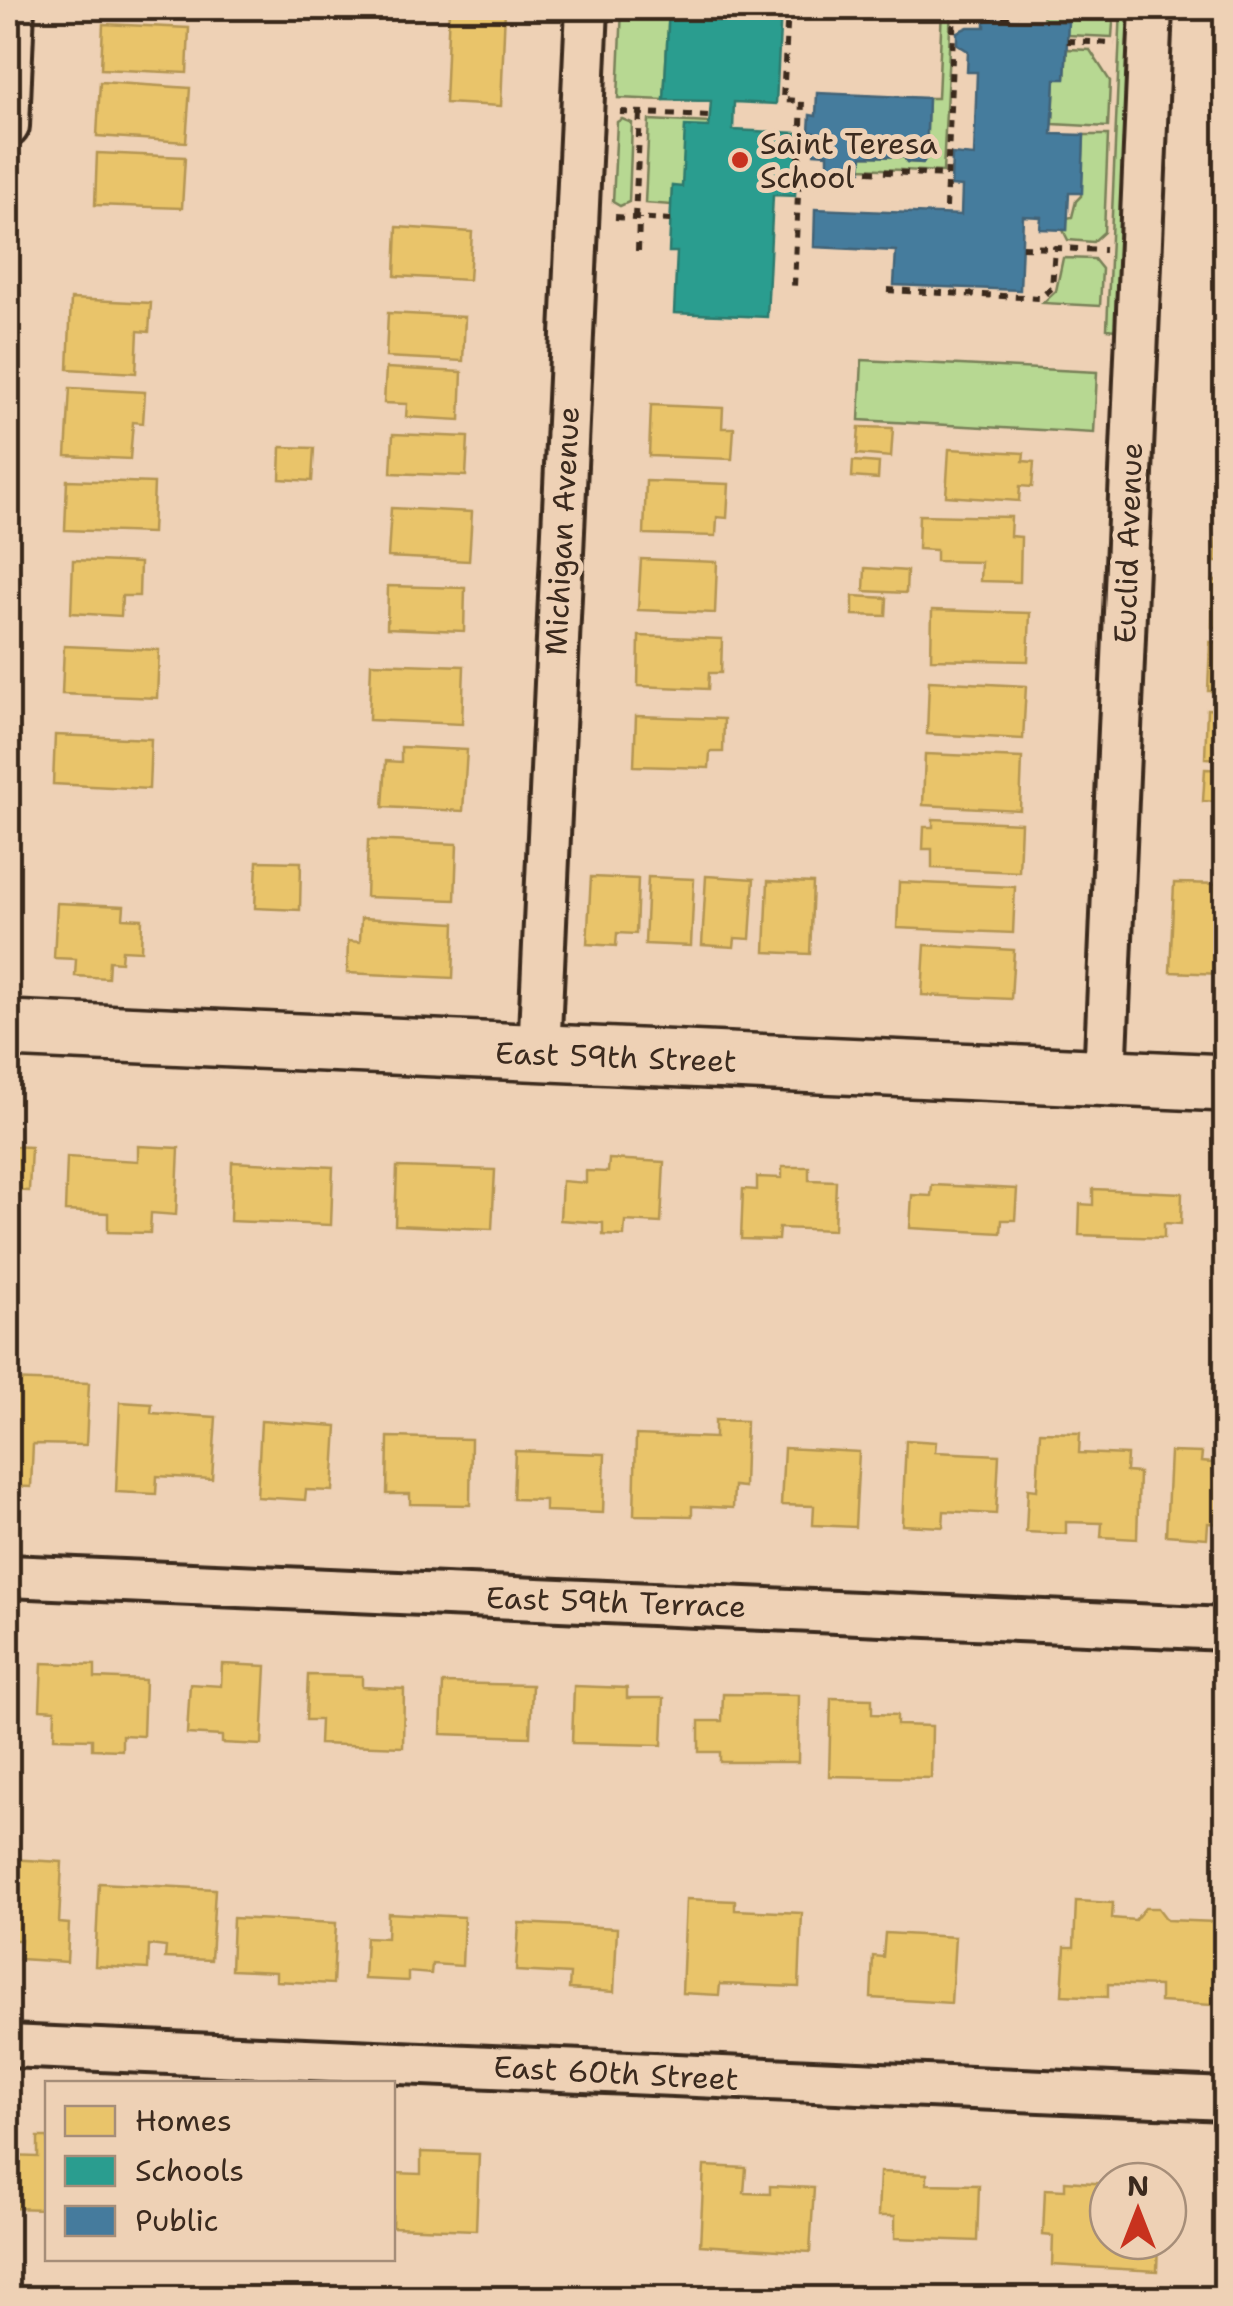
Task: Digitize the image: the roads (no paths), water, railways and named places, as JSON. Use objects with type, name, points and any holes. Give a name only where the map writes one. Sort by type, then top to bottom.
[{"type":"street","points":[[8,126],[13,8]]},
{"type":"street","name":"Michigan Avenue","points":[[539,1054],[587,8]]},
{"type":"street","name":"Euclid Avenue","points":[[1104,1078],[1150,8]]},
{"type":"street","name":"East 59th Street","points":[[8,1029],[1226,1083]]},
{"type":"street","name":"East 59th Terrace","points":[[8,1576],[1226,1628]]},
{"type":"street","name":"East 60th Street","points":[[8,2046],[1226,2100]]},
{"type":"place","name":"Saint Teresa School","points":[[740,160]]}]
